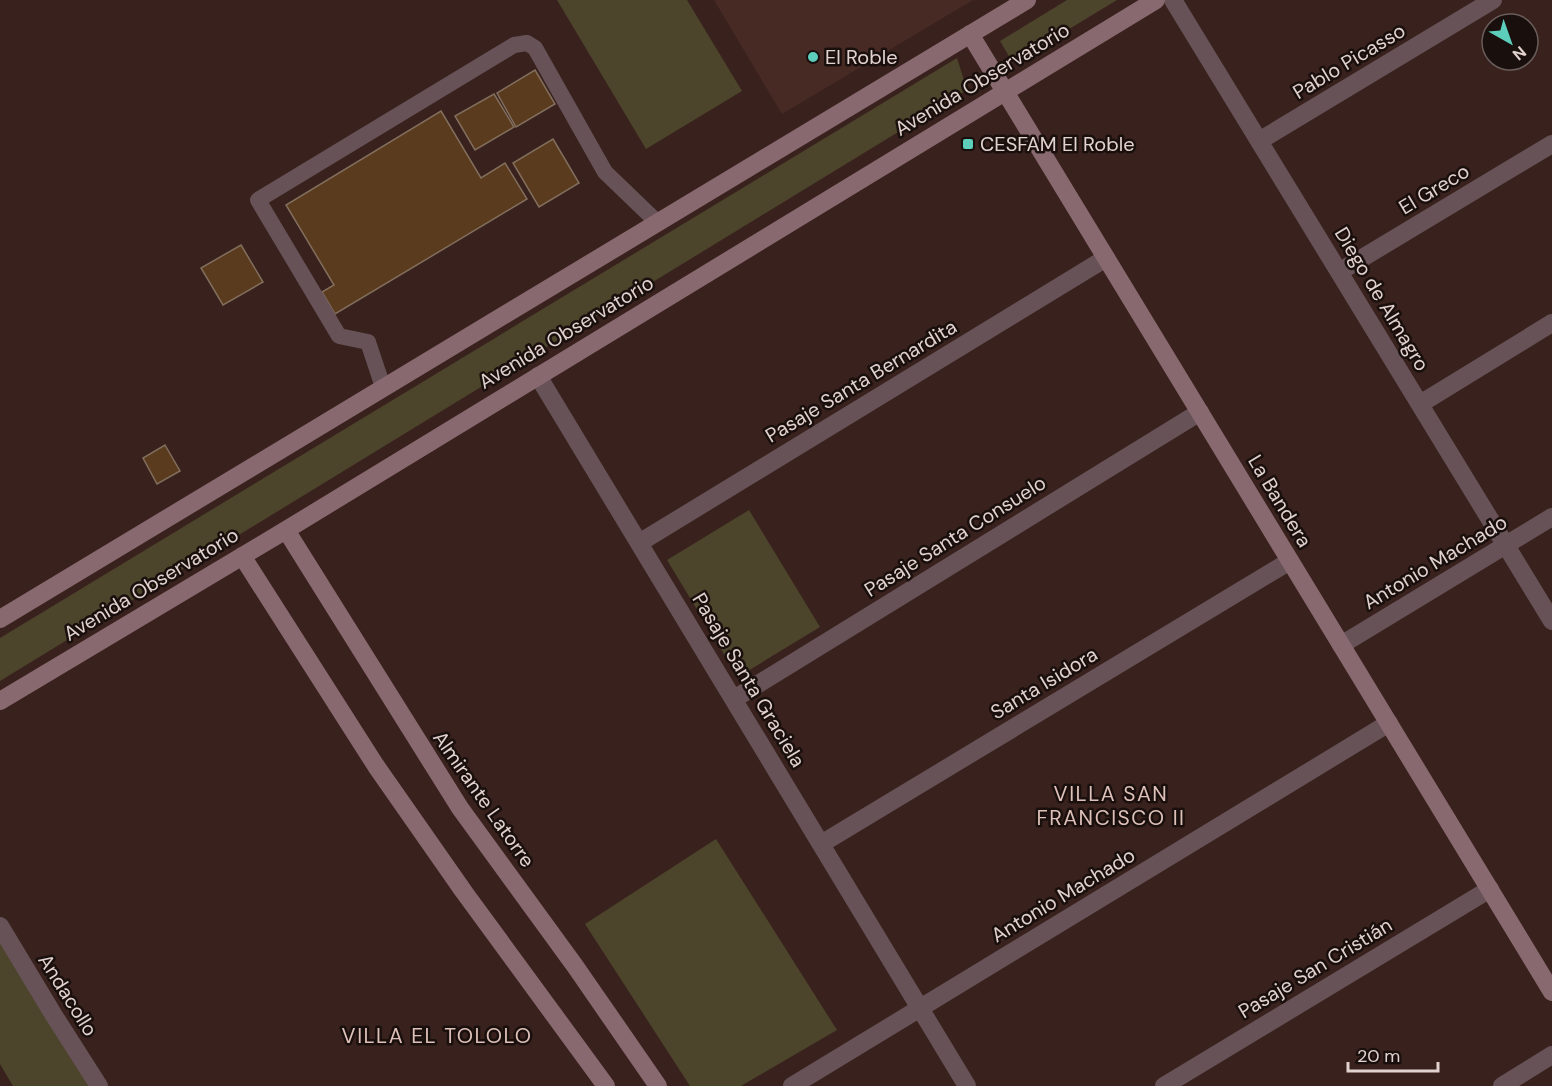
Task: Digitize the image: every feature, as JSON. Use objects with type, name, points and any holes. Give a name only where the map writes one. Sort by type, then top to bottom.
[{"type":"main road","points":[[0,620],[1027,0]]},
{"type":"main road","name":"Avenida Observatorio","points":[[0,701],[286,530],[1156,0]]},
{"type":"main road","name":"La Bandera","points":[[970,34],[1552,992]]},
{"type":"main road","name":"Almirante Latorre","points":[[286,530],[460,808],[575,966],[658,1086]]},
{"type":"main road","points":[[242,556],[376,766],[464,892],[606,1086]]},
{"type":"street","name":"Diego de Almagro","points":[[1173,0],[1552,621]]},
{"type":"street","name":"Pablo Picasso","points":[[1259,141],[1493,0]]},
{"type":"street","name":"El Greco","points":[[1339,272],[1552,144]]},
{"type":"street","name":"Pasaje Santa Bernardita","points":[[639,543],[1106,258]]},
{"type":"street","points":[[1420,404],[1552,324]]},
{"type":"street","name":"Pasaje Santa Graciela","points":[[538,376],[967,1086]]},
{"type":"street","name":"Pasaje Santa Consuelo","points":[[734,699],[1200,412]]},
{"type":"street","name":"Antonio Machado","points":[[1341,645],[1552,518]]},
{"type":"street","name":"Santa Isidora","points":[[821,844],[1290,561]]},
{"type":"street","name":"Antonio Machado","points":[[792,1086],[1389,723]]},
{"type":"street","name":"Pasaje San Cristián","points":[[1164,1086],[1490,889]]},
{"type":"street","name":"Andacollo","points":[[0,926],[99,1086]]},
{"type":"street","points":[[1502,1086],[1552,1055]]},
{"type":"lane","points":[[383,387],[368,342],[339,336],[258,200],[514,45],[527,43],[535,48],[605,172],[658,223]]},
{"type":"shaded area","points":[[557,0],[687,0],[742,91],[646,149]]},
{"type":"shaded area","name":"El Roble","points":[[714,0],[973,0],[782,114]]},
{"type":"shaded area","points":[[1067,0],[1117,0],[1013,63],[1000,41]]},
{"type":"shaded area","points":[[957,58],[967,90],[0,681],[0,638]]},
{"type":"shaded area","points":[[749,510],[820,627],[738,677],[667,560]]},
{"type":"shaded area","points":[[716,839],[837,1030],[741,1086],[690,1086],[585,924]]},
{"type":"shaded area","points":[[0,939],[90,1086],[13,1086],[0,1064]]},
{"type":"building","points":[[535,70],[555,104],[516,127],[497,93]]},
{"type":"building","points":[[494,94],[514,127],[475,150],[455,116]]},
{"type":"building","points":[[441,111],[481,178],[505,163],[527,199],[335,314],[322,292],[334,285],[286,205]]},
{"type":"building","points":[[553,139],[579,183],[539,207],[513,163]]},
{"type":"building","points":[[241,245],[263,282],[223,305],[201,268]]},
{"type":"building","points":[[165,445],[180,471],[157,484],[143,458]]},
{"type":"place","name":"El Roble","points":[[813,57]]},
{"type":"place","name":"CESFAM El Roble","points":[[968,144]]},
{"type":"district","name":"VILLA SAN FRANCISCO II","points":[[1111,806]]},
{"type":"district","name":"VILLA EL TOLOLO","points":[[437,1036]]}]
